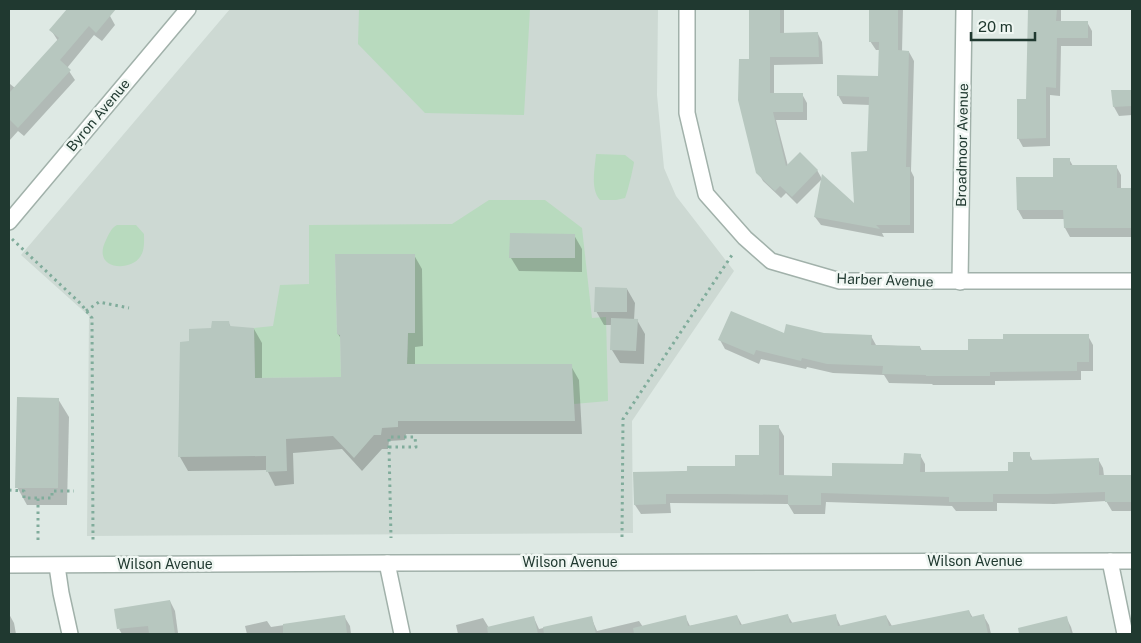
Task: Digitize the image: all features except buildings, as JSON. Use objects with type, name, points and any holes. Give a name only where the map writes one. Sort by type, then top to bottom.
[{"type":"street","name":"Byron Avenue","points":[[9,222],[188,9]]},
{"type":"street","name":"Harber Avenue","points":[[687,9],[687,113],[706,194],[745,238],[770,261],[840,281],[1132,281]]},
{"type":"street","name":"Broadmoor Avenue","points":[[960,282],[964,9]]},
{"type":"street","points":[[1110,561],[1125,634]]},
{"type":"street","name":"Wilson Avenue","points":[[9,565],[1132,561]]},
{"type":"street","points":[[387,563],[402,634]]},
{"type":"street","points":[[57,566],[70,634]]},
{"type":"path","points":[[9,237],[81,304],[92,318],[93,540]]},
{"type":"path","points":[[622,537],[623,419],[735,252]]},
{"type":"path","points":[[86,311],[99,302],[129,308]]},
{"type":"path","points":[[389,447],[416,447],[415,437],[389,437],[389,447],[391,538]]},
{"type":"path","points":[[9,490],[24,491],[24,498],[52,498],[52,491],[74,490]]},
{"type":"path","points":[[38,498],[38,540]]},
{"type":"shaded area","points":[[230,9],[658,9],[657,95],[664,168],[676,196],[734,271],[632,421],[633,533],[87,536],[89,316],[21,255]]},
{"type":"green space","points":[[359,9],[530,9],[524,115],[425,113],[358,44]]},
{"type":"green space","points":[[596,154],[625,155],[634,162],[625,198],[600,200],[594,184]]},
{"type":"green space","points":[[489,200],[545,200],[582,228],[592,318],[606,317],[608,401],[574,404],[407,364],[408,333],[415,332],[415,254],[335,254],[337,334],[340,335],[341,377],[255,378],[254,328],[273,326],[280,285],[309,284],[309,225],[452,224]]},
{"type":"green space","points":[[117,225],[136,225],[144,234],[142,254],[135,262],[128,265],[121,266],[108,263],[104,257],[103,250],[106,240],[112,229]]}]
